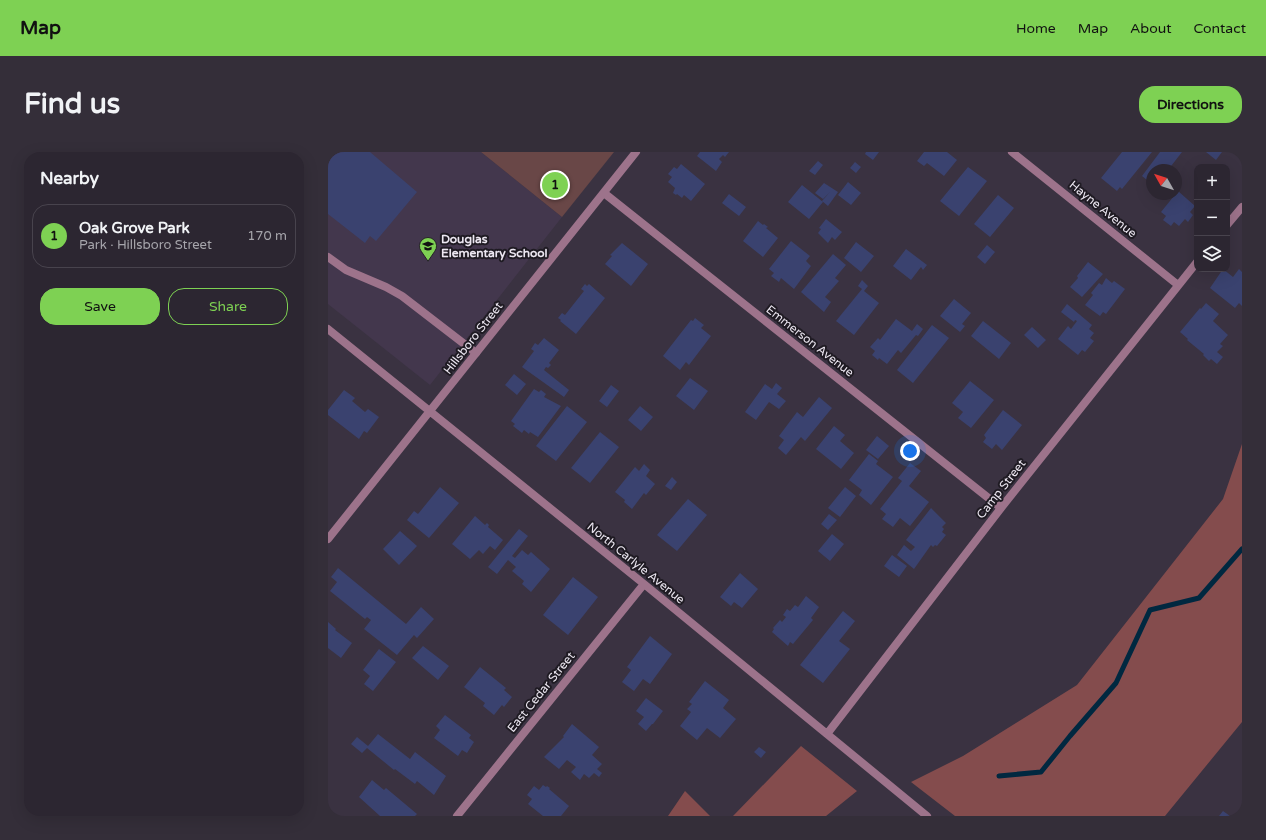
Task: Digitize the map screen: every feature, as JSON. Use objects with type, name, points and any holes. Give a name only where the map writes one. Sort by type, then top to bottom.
[{"type":"street","name":"Hillsboro Street","points":[[328,540],[636,152]]},
{"type":"street","name":"Hayne Avenue","points":[[1012,152],[1178,285]]},
{"type":"street","name":"Emmerson Avenue","points":[[604,193],[1001,508]]},
{"type":"street","points":[[1230,221],[1242,207]]},
{"type":"street","points":[[328,257],[346,270],[386,287],[402,296],[476,353]]},
{"type":"street","name":"Camp Street","points":[[827,734],[1001,508],[1194,266]]},
{"type":"street","name":"North Carlyle Avenue","points":[[328,329],[644,584],[927,816]]},
{"type":"street","name":"East Cedar Street","points":[[457,816],[644,584]]},
{"type":"shaded area","name":"Douglas Elementary School","points":[[328,152],[481,152],[562,217],[430,385],[328,304]]},
{"type":"shaded area","points":[[481,152],[614,152],[562,217]]},
{"type":"shaded area","points":[[1242,444],[1242,722],[1165,816],[955,816],[911,782],[963,756],[1077,685],[1223,499]]},
{"type":"shaded area","points":[[801,746],[857,791],[826,816],[733,816]]},
{"type":"shaded area","points":[[685,791],[710,816],[668,816]]},
{"type":"building","points":[[328,152],[370,152],[417,192],[376,241],[370,236],[365,243],[328,214]]},
{"type":"building","points":[[700,152],[729,152],[725,157],[723,155],[719,159],[722,162],[716,171],[697,156]]},
{"type":"building","points":[[866,152],[879,152],[873,160],[865,154]]},
{"type":"building","points":[[924,152],[947,152],[957,160],[944,176],[927,163],[924,166],[917,161]]},
{"type":"building","points":[[1122,152],[1152,152],[1122,189],[1120,187],[1117,191],[1101,178]]},
{"type":"building","points":[[1160,152],[1182,152],[1173,164],[1151,164]]},
{"type":"building","points":[[1206,152],[1222,152],[1216,160]]},
{"type":"building","points":[[818,161],[823,165],[815,175],[809,171]]},
{"type":"building","points":[[855,162],[861,167],[856,173],[850,168]]},
{"type":"building","points":[[681,164],[705,184],[691,201],[684,195],[682,198],[673,193],[675,188],[668,182],[672,177],[668,174],[674,167],[677,169]]},
{"type":"building","points":[[968,167],[987,181],[959,216],[940,201]]},
{"type":"building","points":[[1146,171],[1146,179],[1142,176]]},
{"type":"building","points":[[848,182],[861,193],[851,205],[838,195]]},
{"type":"building","points":[[824,183],[838,192],[828,206],[822,201],[830,192],[823,199],[815,193]]},
{"type":"building","points":[[802,185],[823,202],[809,219],[788,202]]},
{"type":"building","points":[[729,194],[746,207],[739,216],[722,203]]},
{"type":"building","points":[[998,195],[1014,208],[990,237],[974,224]]},
{"type":"building","points":[[1182,195],[1194,205],[1190,212],[1193,215],[1188,222],[1185,219],[1179,226],[1174,222],[1171,226],[1163,220],[1166,216],[1161,212],[1171,200],[1182,200]]},
{"type":"building","points":[[826,219],[842,232],[835,240],[832,237],[828,243],[818,233],[821,229],[819,228]]},
{"type":"building","points":[[758,221],[768,227],[766,228],[778,238],[763,257],[743,241]]},
{"type":"building","points":[[791,241],[810,256],[806,261],[811,266],[794,289],[781,278],[779,282],[771,276],[774,273],[769,269]]},
{"type":"building","points":[[856,242],[874,256],[861,272],[844,258]]},
{"type":"building","points":[[622,243],[648,264],[631,286],[605,264],[612,256],[610,255]]},
{"type":"building","points":[[987,245],[995,252],[985,264],[977,257]]},
{"type":"building","points":[[906,249],[927,265],[923,270],[921,267],[911,280],[893,266]]},
{"type":"building","points":[[833,254],[846,265],[835,278],[839,281],[825,297],[831,302],[824,312],[801,292]]},
{"type":"building","points":[[1088,262],[1103,274],[1082,297],[1070,287],[1078,278],[1077,276]]},
{"type":"building","points":[[1239,269],[1242,272],[1242,306],[1239,303],[1235,308],[1210,288],[1221,272],[1227,272],[1233,277]]},
{"type":"building","points":[[1106,278],[1112,283],[1114,281],[1125,289],[1106,314],[1103,312],[1100,316],[1085,305],[1093,295],[1091,293],[1099,283],[1102,285]]},
{"type":"building","points":[[862,280],[868,286],[864,291],[879,303],[854,335],[836,321],[862,289],[858,286]]},
{"type":"building","points":[[585,284],[587,286],[589,284],[605,298],[576,334],[558,318],[562,313],[565,315],[584,291],[581,289]]},
{"type":"building","points":[[954,299],[971,313],[962,324],[965,326],[960,332],[940,316]]},
{"type":"building","points":[[1206,303],[1219,314],[1213,321],[1228,335],[1220,344],[1223,346],[1217,352],[1223,357],[1217,364],[1211,359],[1209,361],[1203,355],[1204,354],[1180,332]]},
{"type":"building","points":[[1067,304],[1092,325],[1089,329],[1094,333],[1090,338],[1094,341],[1085,352],[1082,350],[1078,355],[1058,339],[1068,326],[1071,329],[1077,321],[1075,320],[1074,322],[1061,312]]},
{"type":"building","points":[[695,318],[704,325],[701,328],[711,336],[689,365],[686,362],[680,370],[663,356],[691,320],[693,321]]},
{"type":"building","points":[[896,319],[912,331],[917,324],[923,329],[901,353],[898,350],[887,364],[879,358],[878,360],[872,355],[875,351],[870,347],[878,338],[880,340]]},
{"type":"building","points":[[983,321],[1011,343],[999,359],[971,336]]},
{"type":"building","points":[[932,325],[949,338],[913,383],[897,370]]},
{"type":"building","points":[[1032,327],[1046,340],[1038,348],[1024,335]]},
{"type":"building","points":[[544,338],[559,350],[549,363],[551,365],[548,368],[546,367],[544,370],[569,390],[564,397],[522,367],[534,351],[531,349],[535,343],[538,345]]},
{"type":"building","points":[[514,374],[526,384],[517,395],[505,385]]},
{"type":"building","points":[[690,378],[708,391],[694,410],[676,396]]},
{"type":"building","points":[[970,381],[994,400],[971,428],[958,418],[963,412],[952,403]]},
{"type":"building","points":[[776,383],[782,388],[777,394],[786,401],[779,409],[769,402],[756,420],[745,412],[765,384],[772,389]]},
{"type":"building","points":[[611,385],[619,391],[607,407],[599,401]]},
{"type":"building","points":[[534,389],[539,392],[541,390],[546,394],[544,397],[561,406],[538,437],[530,432],[529,434],[524,430],[522,433],[513,426],[515,424],[511,421]]},
{"type":"building","points":[[344,390],[355,398],[352,401],[365,412],[368,409],[379,417],[367,433],[364,431],[359,439],[328,415],[328,410]]},
{"type":"building","points":[[819,397],[832,408],[805,441],[801,437],[786,455],[778,448],[784,440],[779,436],[797,412],[803,417]]},
{"type":"building","points":[[567,406],[587,422],[556,461],[536,446]]},
{"type":"building","points":[[640,406],[653,417],[641,431],[628,420]]},
{"type":"building","points":[[1003,410],[1022,425],[1002,450],[996,444],[992,449],[983,442],[986,438],[984,435]]},
{"type":"building","points":[[834,426],[845,435],[840,441],[854,453],[841,469],[816,449]]},
{"type":"building","points":[[600,432],[619,447],[590,483],[571,468]]},
{"type":"building","points":[[877,436],[889,446],[878,459],[866,450]]},
{"type":"building","points":[[869,454],[878,461],[876,464],[893,477],[871,505],[859,495],[862,490],[849,480]]},
{"type":"building","points":[[910,463],[921,471],[909,486],[929,502],[910,526],[900,518],[893,527],[882,519],[886,514],[880,509],[902,481],[898,478]]},
{"type":"building","points":[[644,464],[650,470],[646,476],[655,484],[646,495],[644,493],[632,509],[624,502],[625,500],[615,492],[635,467],[639,471]]},
{"type":"building","points":[[672,477],[677,482],[671,490],[665,486]]},
{"type":"building","points":[[440,487],[459,503],[429,538],[407,520],[414,511],[418,514]]},
{"type":"building","points":[[845,487],[856,496],[840,517],[828,508]]},
{"type":"building","points":[[688,499],[707,515],[677,551],[657,535]]},
{"type":"building","points":[[931,508],[946,523],[942,527],[944,529],[942,532],[946,535],[937,546],[935,545],[933,547],[931,545],[914,569],[897,555],[904,545],[911,551],[915,547],[906,540]]},
{"type":"building","points":[[829,514],[837,520],[828,530],[821,524]]},
{"type":"building","points":[[475,516],[485,525],[487,523],[489,525],[488,527],[503,540],[495,550],[490,546],[483,554],[479,550],[470,559],[452,544]]},
{"type":"building","points":[[519,529],[528,536],[512,556],[515,558],[522,550],[528,555],[531,552],[550,569],[531,592],[522,584],[524,581],[512,571],[516,567],[508,560],[497,574],[488,567]]},
{"type":"building","points":[[400,531],[417,546],[399,565],[383,549]]},
{"type":"building","points":[[832,534],[844,544],[830,561],[818,551]]},
{"type":"building","points":[[892,555],[907,566],[899,577],[884,566]]},
{"type":"building","points":[[338,568],[406,624],[421,607],[434,619],[417,638],[414,635],[397,655],[364,629],[371,620],[367,617],[365,619],[330,591],[337,582],[331,577]]},
{"type":"building","points":[[740,573],[758,589],[742,608],[734,602],[731,606],[720,597]]},
{"type":"building","points":[[573,577],[598,597],[568,635],[543,615]]},
{"type":"building","points":[[806,596],[819,607],[811,618],[813,620],[793,644],[790,642],[788,646],[772,632],[774,629],[773,628],[780,620],[782,622],[786,617],[783,615],[787,609],[790,611],[795,605],[798,607]]},
{"type":"building","points":[[843,611],[855,621],[839,641],[850,649],[823,683],[800,665]]},
{"type":"building","points":[[328,622],[336,629],[335,630],[352,643],[341,658],[328,648]]},
{"type":"building","points":[[650,636],[672,654],[650,684],[643,679],[634,691],[622,682],[631,670],[627,667]]},
{"type":"building","points":[[423,646],[449,666],[438,680],[412,658]]},
{"type":"building","points":[[379,649],[396,662],[373,691],[364,684],[370,676],[363,670]]},
{"type":"building","points":[[480,667],[506,688],[504,690],[512,697],[504,707],[502,705],[494,715],[483,706],[485,703],[464,687]]},
{"type":"building","points":[[705,681],[729,700],[723,708],[736,719],[720,738],[707,728],[697,740],[680,726],[691,712],[687,709],[692,704],[689,702]]},
{"type":"building","points":[[646,698],[663,711],[646,731],[638,724],[644,717],[636,711]]},
{"type":"building","points":[[445,715],[471,735],[469,738],[474,742],[467,753],[462,750],[458,756],[434,738],[440,730],[436,726]]},
{"type":"building","points":[[572,724],[599,747],[592,755],[602,764],[597,769],[602,773],[599,777],[594,773],[589,778],[584,774],[580,780],[571,772],[576,767],[567,760],[559,769],[544,757],[564,737],[563,736]]},
{"type":"building","points":[[378,734],[410,759],[415,752],[446,776],[434,795],[417,781],[415,784],[395,769],[394,770],[367,748],[362,753],[351,744],[357,737],[368,746]]},
{"type":"building","points":[[759,747],[766,752],[761,758],[754,752]]},
{"type":"building","points":[[372,780],[384,790],[386,788],[417,814],[415,816],[380,816],[359,797]]},
{"type":"building","points":[[543,785],[550,788],[549,789],[569,806],[561,816],[543,816],[528,804],[532,799],[527,795],[534,786],[539,790]]},
{"type":"building","points":[[1223,811],[1230,816],[1219,816]]},
{"type":"waterway","points":[[999,776],[1041,772],[1116,683],[1150,610],[1199,598],[1242,549]]},
{"type":"place","name":"Oak Grove Park","points":[[555,185]]},
{"type":"place","name":"Douglas Elementary School","points":[[428,261]]}]
